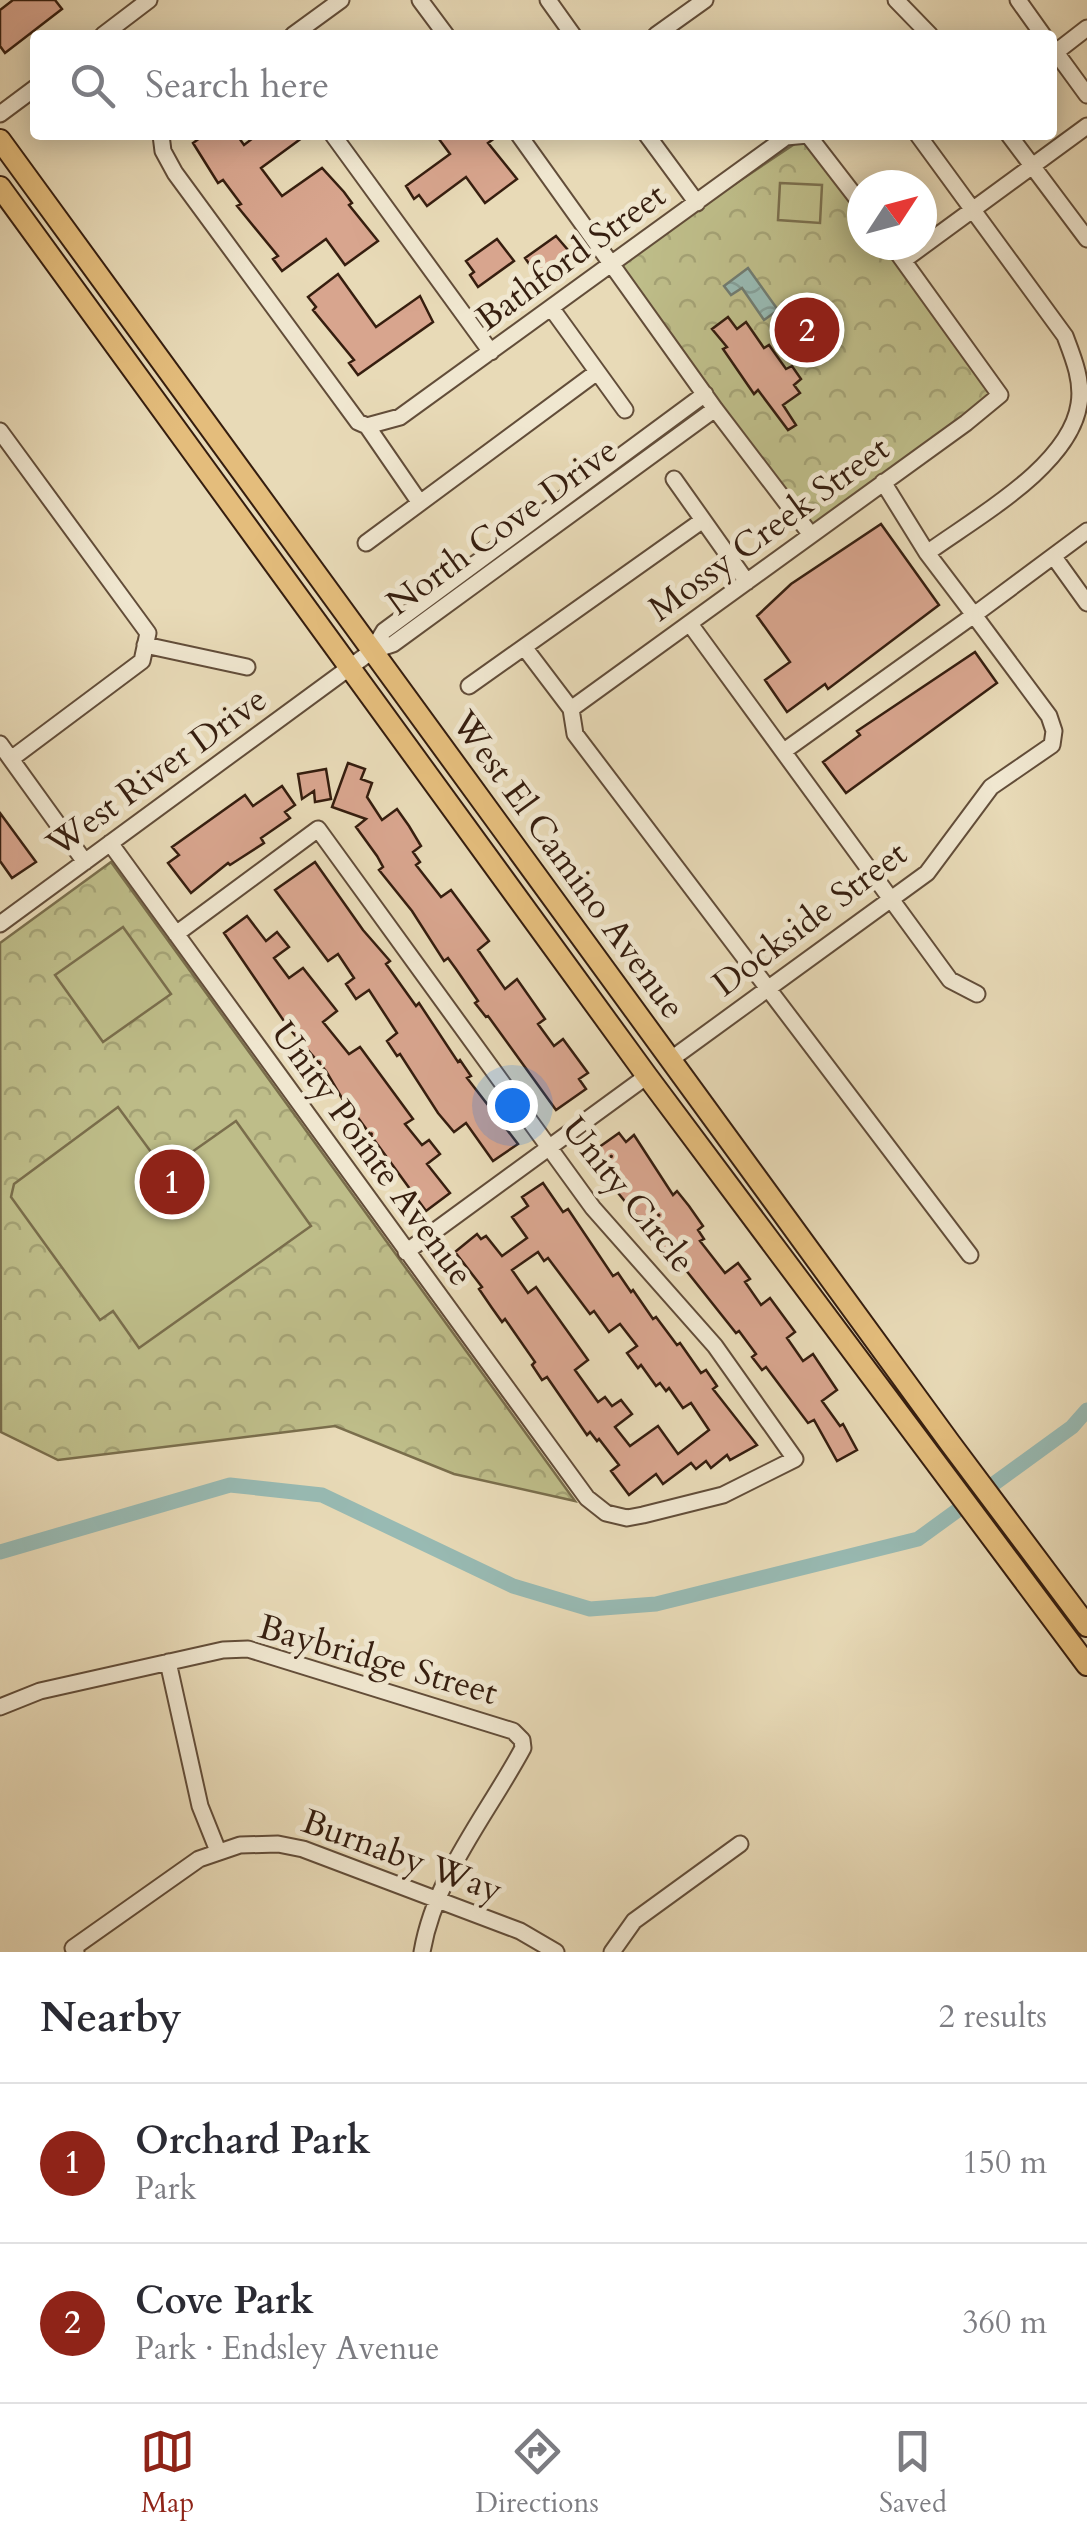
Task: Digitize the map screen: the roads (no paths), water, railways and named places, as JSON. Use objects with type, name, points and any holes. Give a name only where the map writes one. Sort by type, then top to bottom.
[{"type":"main road","name":"West El Camino Avenue","points":[[0,140],[1087,1626]]},
{"type":"main road","name":"West El Camino Avenue","points":[[0,187],[647,1076],[1087,1662]]},
{"type":"street","points":[[109,30],[148,0]]},
{"type":"street","points":[[300,30],[342,0]]},
{"type":"street","points":[[420,0],[442,30]]},
{"type":"street","points":[[663,30],[705,0]]},
{"type":"street","points":[[896,0],[925,30]]},
{"type":"street","points":[[1018,0],[1040,30]]},
{"type":"street","points":[[557,3],[571,30]]},
{"type":"street","points":[[1057,47],[1087,28]]},
{"type":"street","points":[[1057,53],[1087,95]]},
{"type":"street","points":[[0,114],[30,92]]},
{"type":"street","points":[[937,236],[1087,126]]},
{"type":"street","points":[[161,140],[175,173],[358,422],[367,426],[420,503]]},
{"type":"street","points":[[338,140],[491,352]]},
{"type":"street","points":[[523,140],[811,535]]},
{"type":"street","points":[[654,140],[696,203]]},
{"type":"street","name":"Bathford Street","points":[[367,426],[400,418],[782,140]]},
{"type":"street","points":[[812,140],[847,186]]},
{"type":"street","points":[[922,140],[1065,336],[1077,368],[1080,403],[1068,438],[1046,466],[927,553]]},
{"type":"street","points":[[1013,140],[1087,240]]},
{"type":"street","name":"Mossy Creek Street","points":[[571,709],[1000,395],[904,260]]},
{"type":"street","points":[[552,309],[625,410]]},
{"type":"street","points":[[366,543],[597,372]]},
{"type":"street","name":"North Cove Drive","points":[[372,651],[384,631],[446,583],[705,394]]},
{"type":"street","name":"North Cove Drive","points":[[372,651],[406,635],[716,408]]},
{"type":"street","points":[[0,430],[148,633],[142,661],[11,759]]},
{"type":"street","points":[[674,479],[747,582]]},
{"type":"street","points":[[883,482],[927,553],[974,616]]},
{"type":"street","points":[[469,686],[703,520]]},
{"type":"street","points":[[784,751],[1087,531]]},
{"type":"street","points":[[1054,557],[1087,603]]},
{"type":"street","name":"Dockside Street","points":[[670,1060],[927,874],[991,787],[1052,746],[1054,732],[1049,716],[974,616]]},
{"type":"street","points":[[690,624],[950,980],[976,994]]},
{"type":"street","points":[[146,645],[247,667]]},
{"type":"street","points":[[524,647],[571,709],[575,734],[970,1255]]},
{"type":"street","name":"West River Drive","points":[[2,918],[85,862],[372,651]]},
{"type":"street","points":[[0,744],[85,862]]},
{"type":"street","name":"Unity Circle","points":[[176,934],[318,829],[594,1208],[715,1346],[795,1460],[734,1492],[643,1515],[626,1518],[606,1513],[586,1498]]},
{"type":"street","name":"Unity Pointe Avenue","points":[[110,843],[586,1498]]},
{"type":"street","points":[[406,1252],[647,1076]]},
{"type":"street","name":"Baybridge Street","points":[[0,1707],[40,1691],[223,1650],[248,1649],[513,1731],[522,1740],[523,1748],[494,1803],[457,1858],[438,1899]]},
{"type":"street","points":[[168,1662],[200,1806],[218,1851]]},
{"type":"street","name":"Burnaby Way","points":[[74,1950],[186,1866],[218,1851],[253,1844],[303,1848],[520,1930],[556,1952]]},
{"type":"street","points":[[612,1952],[634,1921],[740,1844]]},
{"type":"street","points":[[422,1952],[438,1899]]},
{"type":"water","points":[[748,268],[778,310],[764,320],[742,288],[731,295],[724,286]]},
{"type":"waterway","points":[[0,1552],[230,1485],[322,1495],[513,1586],[590,1609],[656,1604],[918,1539],[1072,1427],[1087,1410]]},
{"type":"place","name":"Cove Park","points":[[807,330]]},
{"type":"place","name":"Orchard Park","points":[[172,1182]]}]
